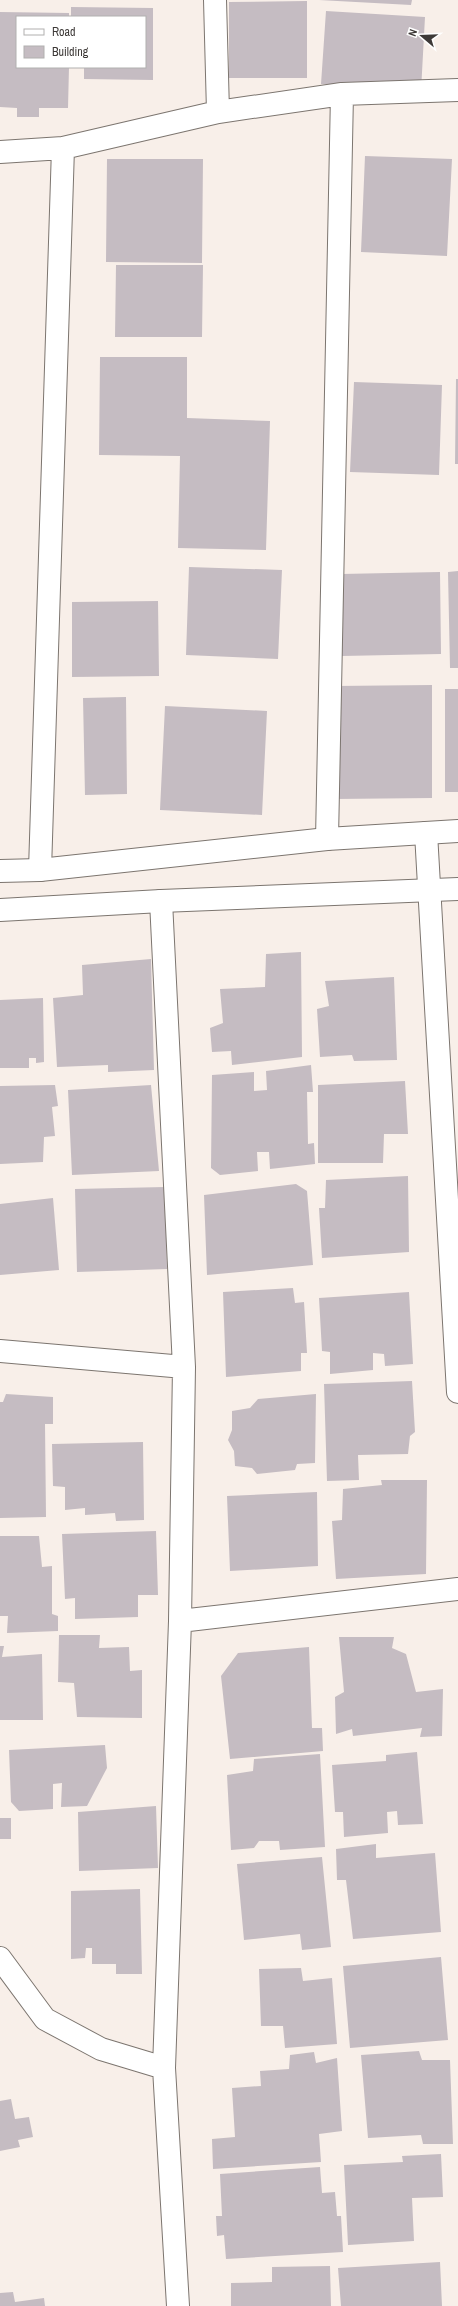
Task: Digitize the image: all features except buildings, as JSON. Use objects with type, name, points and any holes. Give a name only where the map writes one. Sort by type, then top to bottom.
[{"type":"street","points":[[215,0],[218,112]]},
{"type":"street","points":[[0,152],[63,148],[218,112],[342,94],[458,90]]},
{"type":"street","points":[[327,839],[342,94]]},
{"type":"street","points":[[40,870],[63,148]]},
{"type":"street","points":[[0,871],[40,870],[327,839],[458,831]]},
{"type":"street","points":[[426,833],[454,1251],[458,1392]]},
{"type":"street","points":[[0,910],[161,901],[458,889]]},
{"type":"street","points":[[161,901],[184,1367],[180,1621],[164,2068],[178,2306]]},
{"type":"street","points":[[0,1351],[184,1367]]},
{"type":"street","points":[[180,1621],[458,1589]]},
{"type":"street","points":[[0,1958],[45,2019],[101,2049],[164,2068]]}]
